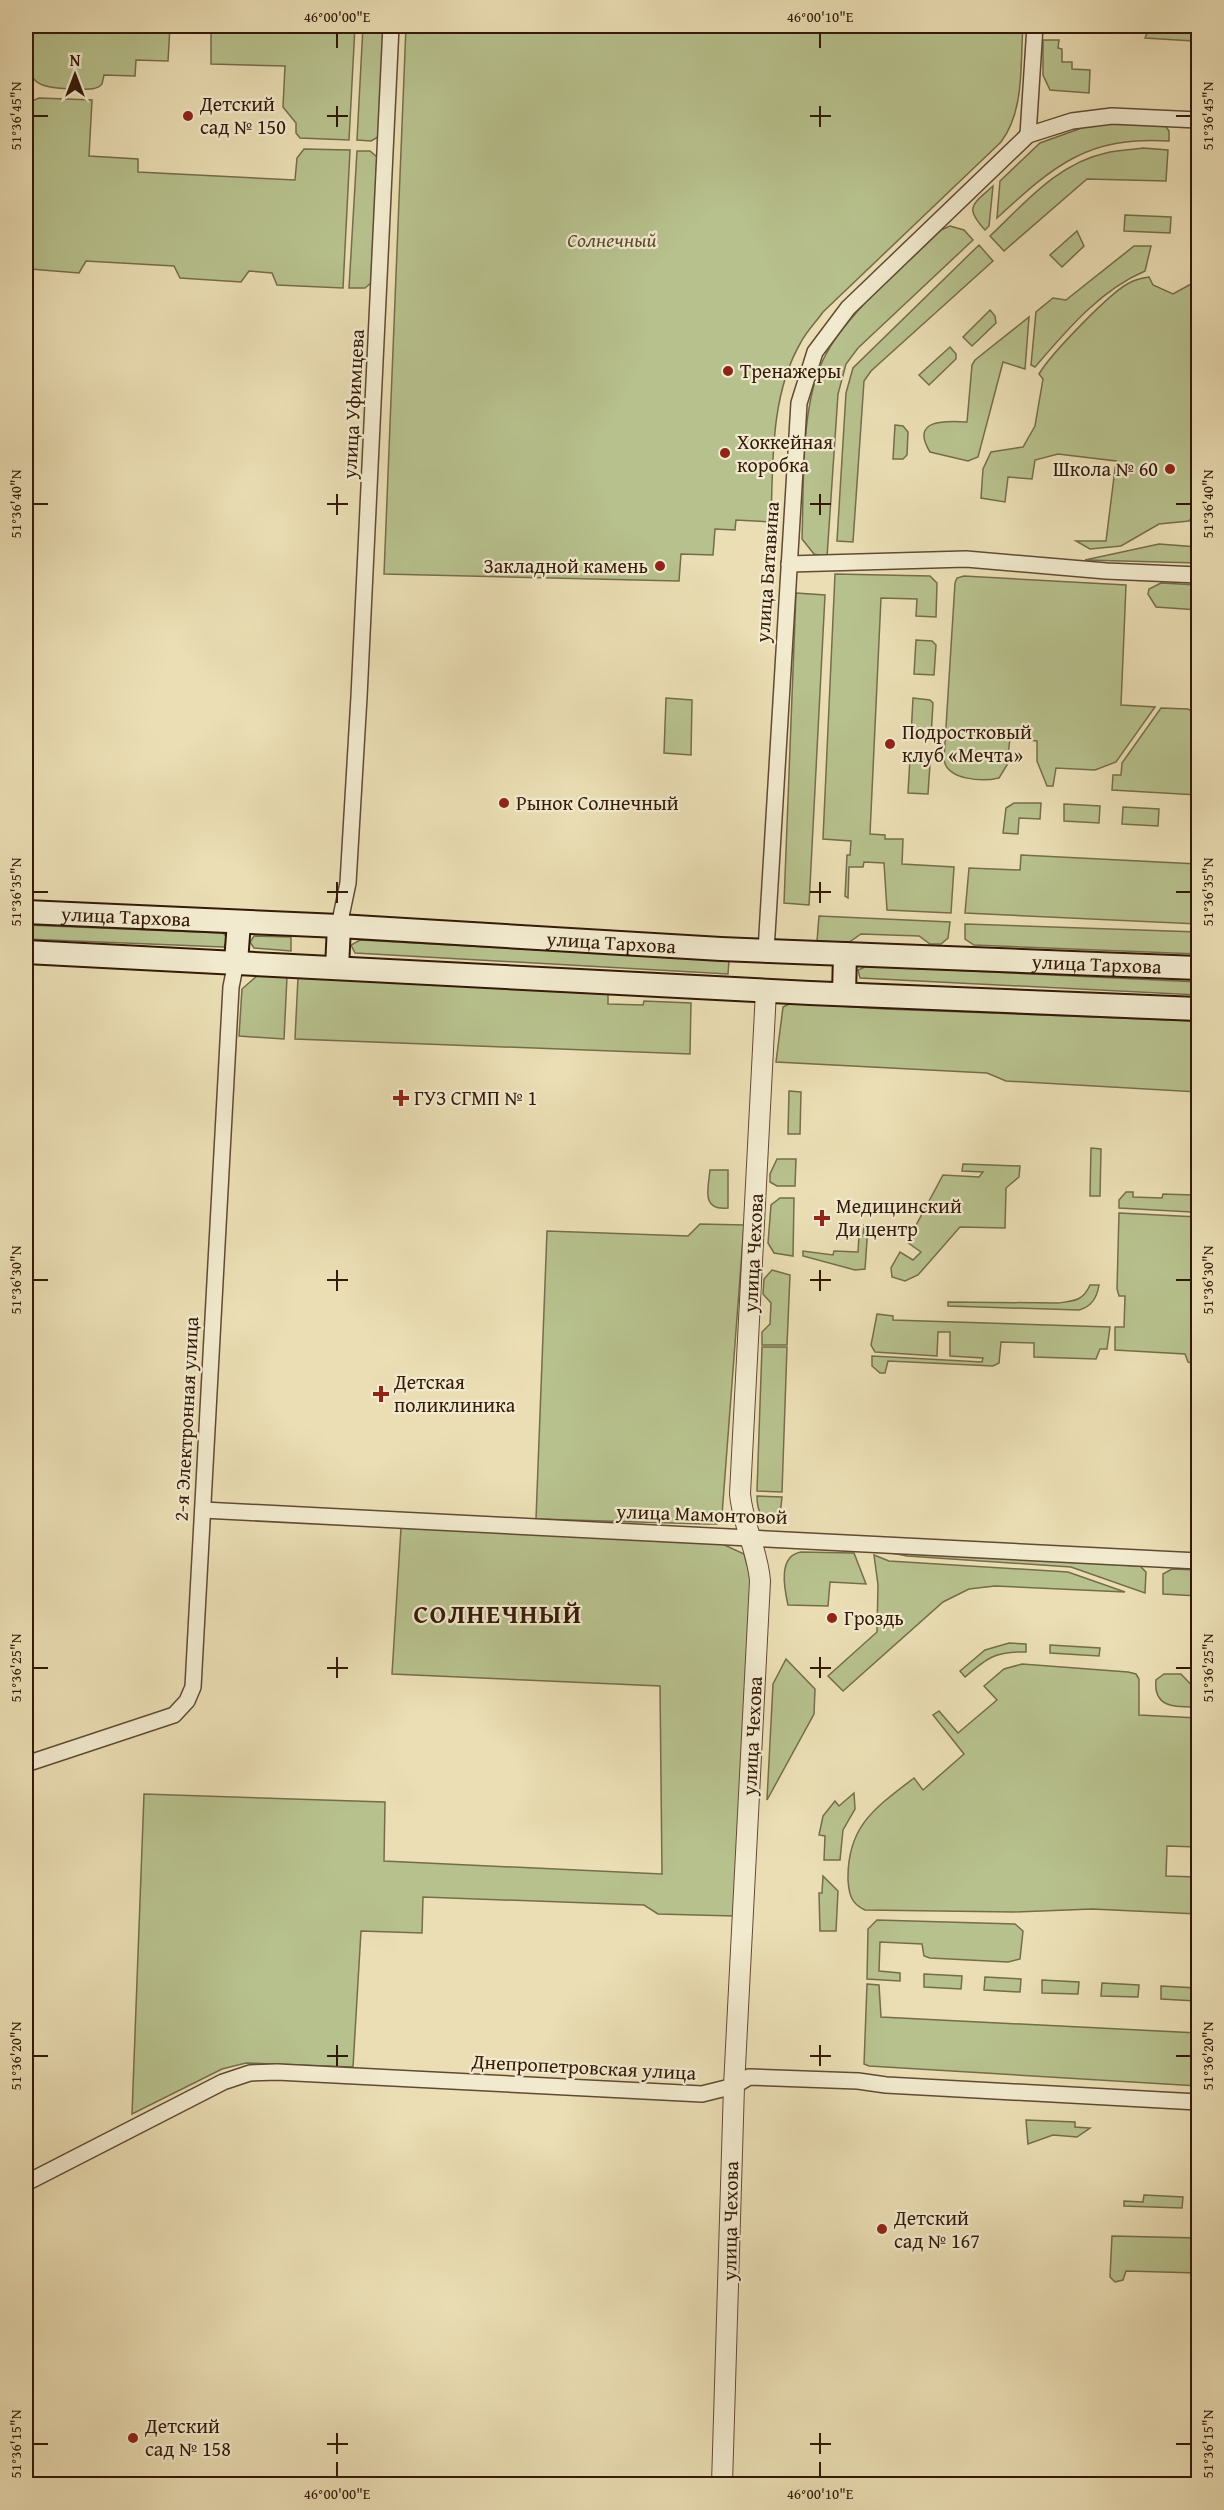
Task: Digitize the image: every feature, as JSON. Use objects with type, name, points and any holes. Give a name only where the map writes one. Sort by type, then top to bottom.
[{"type":"main road","name":"улица Тархова","points":[[26,912],[339,926],[766,951],[1198,968]]},
{"type":"main road","points":[[236,962],[239,922]]},
{"type":"main road","points":[[337,968],[339,926]]},
{"type":"main road","points":[[765,991],[766,951]]},
{"type":"main road","name":"улица Тархова","points":[[26,952],[765,991],[1198,1009]]},
{"type":"main road","points":[[844,994],[845,954]]},
{"type":"street","name":"улица Уфимцева","points":[[339,926],[348,883],[359,706],[391,26]]},
{"type":"street","points":[[1028,135],[1035,26]]},
{"type":"street","name":"улица Батавина","points":[[766,951],[799,403],[815,352],[848,308],[1028,135],[1072,121],[1112,116],[1198,120]]},
{"type":"street","points":[[789,564],[966,559],[1106,571],[1198,575]]},
{"type":"street","name":"2-я Электронная улица","points":[[26,1764],[174,1715],[187,1701],[193,1687],[231,987],[236,962]]},
{"type":"street","name":"улица Чехова","points":[[722,2484],[734,2086],[760,1581],[756,1559],[747,1537],[740,1494],[765,991]]},
{"type":"street","name":"улица Мамонтовой","points":[[203,1510],[1198,1561]]},
{"type":"street","name":"Днепропетровская улица","points":[[26,2183],[223,2082],[250,2073],[277,2072],[702,2094],[734,2086],[749,2078],[858,2081],[1198,2102]]},
{"type":"green space","points":[[33,26],[170,26],[168,61],[136,60],[135,76],[104,75],[102,84],[94,89],[57,88],[44,85],[36,81],[30,67]]},
{"type":"green space","points":[[211,26],[355,26],[349,140],[300,138],[296,133],[296,123],[283,107],[285,66],[211,64]]},
{"type":"green space","points":[[363,26],[384,26],[378,137],[371,141],[357,140]]},
{"type":"green space","name":"Солнечный","points":[[406,26],[1023,26],[1018,101],[1009,129],[1001,142],[823,312],[801,342],[791,363],[778,407],[773,453],[771,522],[736,520],[735,530],[715,529],[713,555],[681,554],[679,581],[384,574]]},
{"type":"green space","points":[[1153,30],[1193,32],[1193,41],[1145,38],[1147,33]]},
{"type":"green space","points":[[1043,40],[1059,40],[1058,48],[1062,49],[1062,62],[1072,62],[1072,69],[1090,70],[1089,93],[1050,90],[1043,75]]},
{"type":"green space","points":[[39,98],[92,100],[89,156],[138,159],[138,172],[295,180],[297,158],[304,149],[350,150],[343,288],[277,285],[272,273],[249,271],[241,282],[180,278],[174,266],[86,261],[79,273],[30,269],[26,266],[28,107],[32,101]]},
{"type":"green space","points":[[1121,122],[1164,124],[1169,131],[1169,141],[1140,141],[1093,149],[1055,169],[997,218],[1000,181],[1040,143],[1090,125]]},
{"type":"green space","points":[[1143,148],[1168,150],[1166,181],[1087,179],[1004,251],[990,236],[1043,186],[1072,166],[1106,153]]},
{"type":"green space","points":[[357,151],[370,151],[377,157],[371,283],[365,288],[349,288]]},
{"type":"green space","points":[[993,186],[989,226],[985,230],[974,216],[973,207]]},
{"type":"green space","points":[[1125,215],[1171,217],[1170,233],[1124,231]]},
{"type":"green space","points":[[950,226],[964,230],[973,240],[858,348],[846,364],[838,394],[827,557],[814,554],[802,539],[807,422],[816,377],[834,341],[861,307],[941,230]]},
{"type":"green space","points":[[1077,231],[1084,246],[1062,267],[1050,255]]},
{"type":"green space","points":[[979,245],[993,261],[871,371],[864,381],[853,542],[837,541],[846,393],[853,368]]},
{"type":"green space","points":[[1134,246],[1151,246],[1145,271],[1113,289],[1099,300],[1035,367],[1031,365],[1036,312],[1053,298],[1066,300]]},
{"type":"green space","points":[[1195,250],[1198,250],[1198,446],[1195,513],[1189,521],[1159,524],[1121,546],[1090,549],[1076,541],[1106,541],[1116,461],[1058,454],[1035,460],[1032,479],[1008,477],[1005,502],[981,498],[983,469],[991,452],[1023,447],[1035,426],[1043,379],[1039,374],[1055,353],[1110,297],[1133,281],[1149,277],[1153,285],[1173,294],[1193,283]]},
{"type":"green space","points":[[990,310],[995,316],[996,323],[972,346],[963,337]]},
{"type":"green space","points":[[1029,317],[1025,369],[1003,362],[978,457],[968,461],[930,452],[924,433],[927,427],[941,422],[967,422],[972,365],[975,360]]},
{"type":"green space","points":[[950,347],[956,354],[956,359],[929,385],[919,375]]},
{"type":"green space","points":[[895,425],[903,426],[908,432],[907,455],[903,459],[893,459]]},
{"type":"green space","points":[[1159,544],[1198,547],[1198,563],[1085,560]]},
{"type":"green space","points":[[835,574],[930,576],[937,583],[936,617],[916,616],[917,599],[881,598],[870,834],[885,835],[885,839],[903,839],[902,864],[954,867],[951,913],[887,910],[884,863],[864,862],[863,867],[849,867],[848,898],[845,896],[847,855],[850,855],[851,841],[823,839]]},
{"type":"green space","points":[[964,576],[1126,585],[1121,705],[1155,707],[1116,762],[1095,770],[1056,768],[1053,786],[1047,786],[1037,761],[1037,741],[1010,738],[1007,765],[999,778],[984,780],[966,778],[946,766],[944,759],[955,583],[957,578]]},
{"type":"green space","points":[[1161,583],[1198,585],[1198,610],[1156,607],[1148,594],[1149,589]]},
{"type":"green space","points":[[796,593],[825,595],[809,905],[784,903]]},
{"type":"green space","points":[[916,640],[932,641],[936,645],[934,675],[914,674]]},
{"type":"green space","points":[[666,698],[692,700],[691,755],[664,753]]},
{"type":"green space","points":[[913,698],[930,700],[933,703],[931,737],[911,736]]},
{"type":"green space","points":[[1161,708],[1188,709],[1198,716],[1198,795],[1112,790],[1113,775],[1121,775],[1122,763]]},
{"type":"green space","points":[[910,758],[927,759],[930,764],[928,794],[908,793]]},
{"type":"green space","points":[[1014,803],[1041,803],[1040,819],[1019,818],[1018,834],[1003,833],[1006,808]]},
{"type":"green space","points":[[1064,804],[1100,806],[1099,823],[1064,821]]},
{"type":"green space","points":[[1123,807],[1159,809],[1158,826],[1122,824]]},
{"type":"green space","points":[[1021,855],[1198,864],[1198,924],[965,913],[969,868],[1020,870]]},
{"type":"green space","points":[[819,916],[950,922],[948,938],[941,944],[930,944],[919,936],[861,934],[848,943],[817,941]]},
{"type":"green space","points":[[965,924],[1198,932],[1198,954],[974,945],[965,939]]},
{"type":"green space","points":[[26,925],[223,933],[228,938],[224,947],[26,939]]},
{"type":"green space","points":[[254,936],[291,937],[291,951],[254,948],[250,942]]},
{"type":"green space","points":[[360,940],[729,960],[728,974],[355,953],[351,945]]},
{"type":"green space","points":[[867,966],[1198,982],[1198,995],[860,978],[858,970]]},
{"type":"green space","points":[[258,975],[287,977],[284,1039],[239,1036],[242,989]]},
{"type":"green space","points":[[298,977],[608,994],[608,1004],[643,1005],[644,1001],[691,1003],[690,1054],[295,1039]]},
{"type":"green space","points":[[791,1003],[885,1009],[1198,1021],[1198,1092],[1006,1081],[987,1073],[776,1062],[783,1007]]},
{"type":"green space","points":[[789,1091],[801,1092],[800,1134],[788,1134]]},
{"type":"green space","points":[[1091,1148],[1101,1149],[1100,1196],[1090,1196]]},
{"type":"green space","points":[[777,1159],[796,1159],[795,1186],[777,1186],[770,1182],[770,1174]]},
{"type":"green space","points":[[963,1164],[1020,1166],[1019,1177],[1006,1188],[1005,1228],[960,1227],[918,1275],[905,1281],[892,1277],[891,1268],[900,1252],[913,1260],[921,1252],[907,1242],[943,1175],[979,1177],[983,1172],[962,1171]]},
{"type":"green space","points":[[710,1170],[728,1170],[728,1208],[719,1208],[710,1202],[708,1191]]},
{"type":"green space","points":[[1126,1192],[1133,1192],[1133,1197],[1162,1198],[1163,1194],[1192,1195],[1191,1212],[1119,1208],[1119,1200]]},
{"type":"green space","points":[[780,1198],[794,1198],[793,1256],[774,1253],[768,1243],[771,1205]]},
{"type":"green space","points":[[1119,1213],[1198,1217],[1198,1366],[1188,1362],[1185,1354],[1115,1350],[1115,1327],[1124,1327],[1125,1296],[1119,1296],[1117,1289]]},
{"type":"green space","points":[[700,1224],[744,1225],[722,1515],[717,1524],[536,1519],[547,1231],[688,1236]]},
{"type":"green space","points":[[864,1225],[868,1226],[865,1269],[855,1270],[803,1256],[803,1251],[833,1255],[834,1251],[858,1252],[859,1236],[863,1236]]},
{"type":"green space","points":[[772,1270],[790,1275],[787,1345],[762,1345],[762,1332],[770,1324],[771,1303],[763,1294],[764,1279]]},
{"type":"green space","points":[[1090,1285],[1099,1285],[1097,1294],[1090,1304],[1079,1310],[948,1306],[948,1302],[1069,1302],[1081,1297]]},
{"type":"green space","points":[[877,1314],[893,1316],[893,1320],[1110,1327],[1107,1349],[1100,1349],[1096,1359],[1034,1357],[1034,1343],[1001,1342],[999,1363],[993,1366],[888,1361],[885,1373],[880,1373],[872,1366],[872,1356],[982,1362],[983,1358],[950,1356],[950,1332],[938,1332],[937,1356],[875,1352],[871,1345]]},
{"type":"green space","points":[[762,1347],[787,1347],[782,1492],[757,1491]]},
{"type":"green space","points":[[757,1496],[782,1497],[779,1524],[768,1521],[759,1512]]},
{"type":"green space","points":[[401,1528],[718,1542],[744,1554],[751,1579],[734,1916],[658,1914],[644,1905],[423,1897],[422,1933],[361,1931],[353,2067],[246,2063],[222,2069],[132,2114],[144,1794],[385,1802],[384,1861],[662,1874],[660,1686],[392,1674]]},
{"type":"green space","points":[[801,1552],[854,1553],[866,1584],[830,1582],[828,1606],[788,1605],[784,1573],[789,1559]]},
{"type":"green space","points":[[886,1552],[1140,1566],[1146,1572],[1145,1593],[1071,1567],[907,1556]]},
{"type":"green space","points":[[874,1555],[889,1561],[1068,1572],[1125,1592],[995,1586],[969,1589],[943,1602],[843,1691],[828,1676],[877,1632],[878,1585]]},
{"type":"green space","points":[[1172,1569],[1198,1570],[1198,1596],[1163,1594],[1163,1574]]},
{"type":"green space","points":[[1009,1643],[1026,1644],[1026,1652],[999,1654],[979,1665],[965,1677],[960,1671],[985,1650]]},
{"type":"green space","points":[[1050,1645],[1100,1648],[1099,1656],[1050,1653]]},
{"type":"green space","points":[[786,1659],[815,1689],[814,1714],[767,1800],[773,1684]]},
{"type":"green space","points":[[1022,1664],[1136,1674],[1139,1679],[1139,1715],[1198,1718],[1198,1847],[1167,1846],[1166,1876],[1198,1877],[1198,1914],[1092,1909],[1014,1912],[865,1910],[854,1902],[848,1885],[849,1861],[852,1846],[866,1820],[887,1799],[914,1778],[923,1790],[964,1754],[933,1715],[939,1711],[958,1733],[997,1700],[984,1686],[1004,1669]]},
{"type":"green space","points":[[1164,1674],[1181,1674],[1198,1692],[1198,1707],[1175,1706],[1162,1701],[1156,1689],[1156,1680]]},
{"type":"green space","points":[[854,1793],[855,1809],[843,1830],[840,1860],[824,1860],[825,1836],[819,1835],[823,1816],[835,1801],[839,1806]]},
{"type":"green space","points":[[823,1876],[838,1891],[836,1931],[820,1931],[819,1893],[822,1893]]},
{"type":"green space","points":[[877,1920],[1015,1924],[1023,1931],[1020,1959],[1008,1962],[930,1958],[924,1956],[922,1944],[880,1942],[879,1971],[900,1973],[900,1981],[867,1979],[868,1929]]},
{"type":"green space","points":[[924,1974],[962,1976],[961,1989],[924,1987]]},
{"type":"green space","points":[[985,1977],[1021,1979],[1020,1992],[984,1990]]},
{"type":"green space","points":[[1042,1980],[1079,1982],[1078,1994],[1042,1993]]},
{"type":"green space","points":[[1102,1983],[1139,1985],[1138,1997],[1101,1996]]},
{"type":"green space","points":[[867,1984],[879,1985],[881,2017],[1198,2033],[1198,2086],[869,2066],[864,2064]]},
{"type":"green space","points":[[1161,1986],[1197,1988],[1196,2001],[1161,1999]]},
{"type":"green space","points":[[1026,2120],[1075,2122],[1075,2127],[1090,2128],[1077,2137],[1053,2135],[1028,2144]]},
{"type":"green space","points":[[1144,2195],[1183,2197],[1182,2208],[1124,2206],[1124,2201],[1143,2202]]},
{"type":"green space","points":[[1112,2236],[1198,2238],[1198,2273],[1126,2271],[1123,2280],[1115,2282],[1110,2277]]},
{"type":"place","name":"Детский сад № 150","points":[[188,116]]},
{"type":"place","name":"Тренажеры","points":[[728,371]]},
{"type":"place","name":"Хоккейная коробка","points":[[725,453]]},
{"type":"place","name":"Школа № 60","points":[[1170,469]]},
{"type":"place","name":"Закладной камень","points":[[660,566]]},
{"type":"place","name":"Подростковый клуб «Мечта»","points":[[890,744]]},
{"type":"place","name":"Рынок Солнечный","points":[[504,803]]},
{"type":"place","name":"ГУЗ СГМП № 1","points":[[401,1098]]},
{"type":"place","name":"Медицинский Ди центр","points":[[822,1218]]},
{"type":"place","name":"Детская поликлиника","points":[[381,1394]]},
{"type":"place","name":"Гроздь","points":[[832,1618]]},
{"type":"place","name":"Детский сад № 167","points":[[882,2229]]},
{"type":"place","name":"Детский сад № 158","points":[[133,2438]]},
{"type":"district","name":"СОЛНЕЧНЫЙ","points":[[498,1614]]}]
